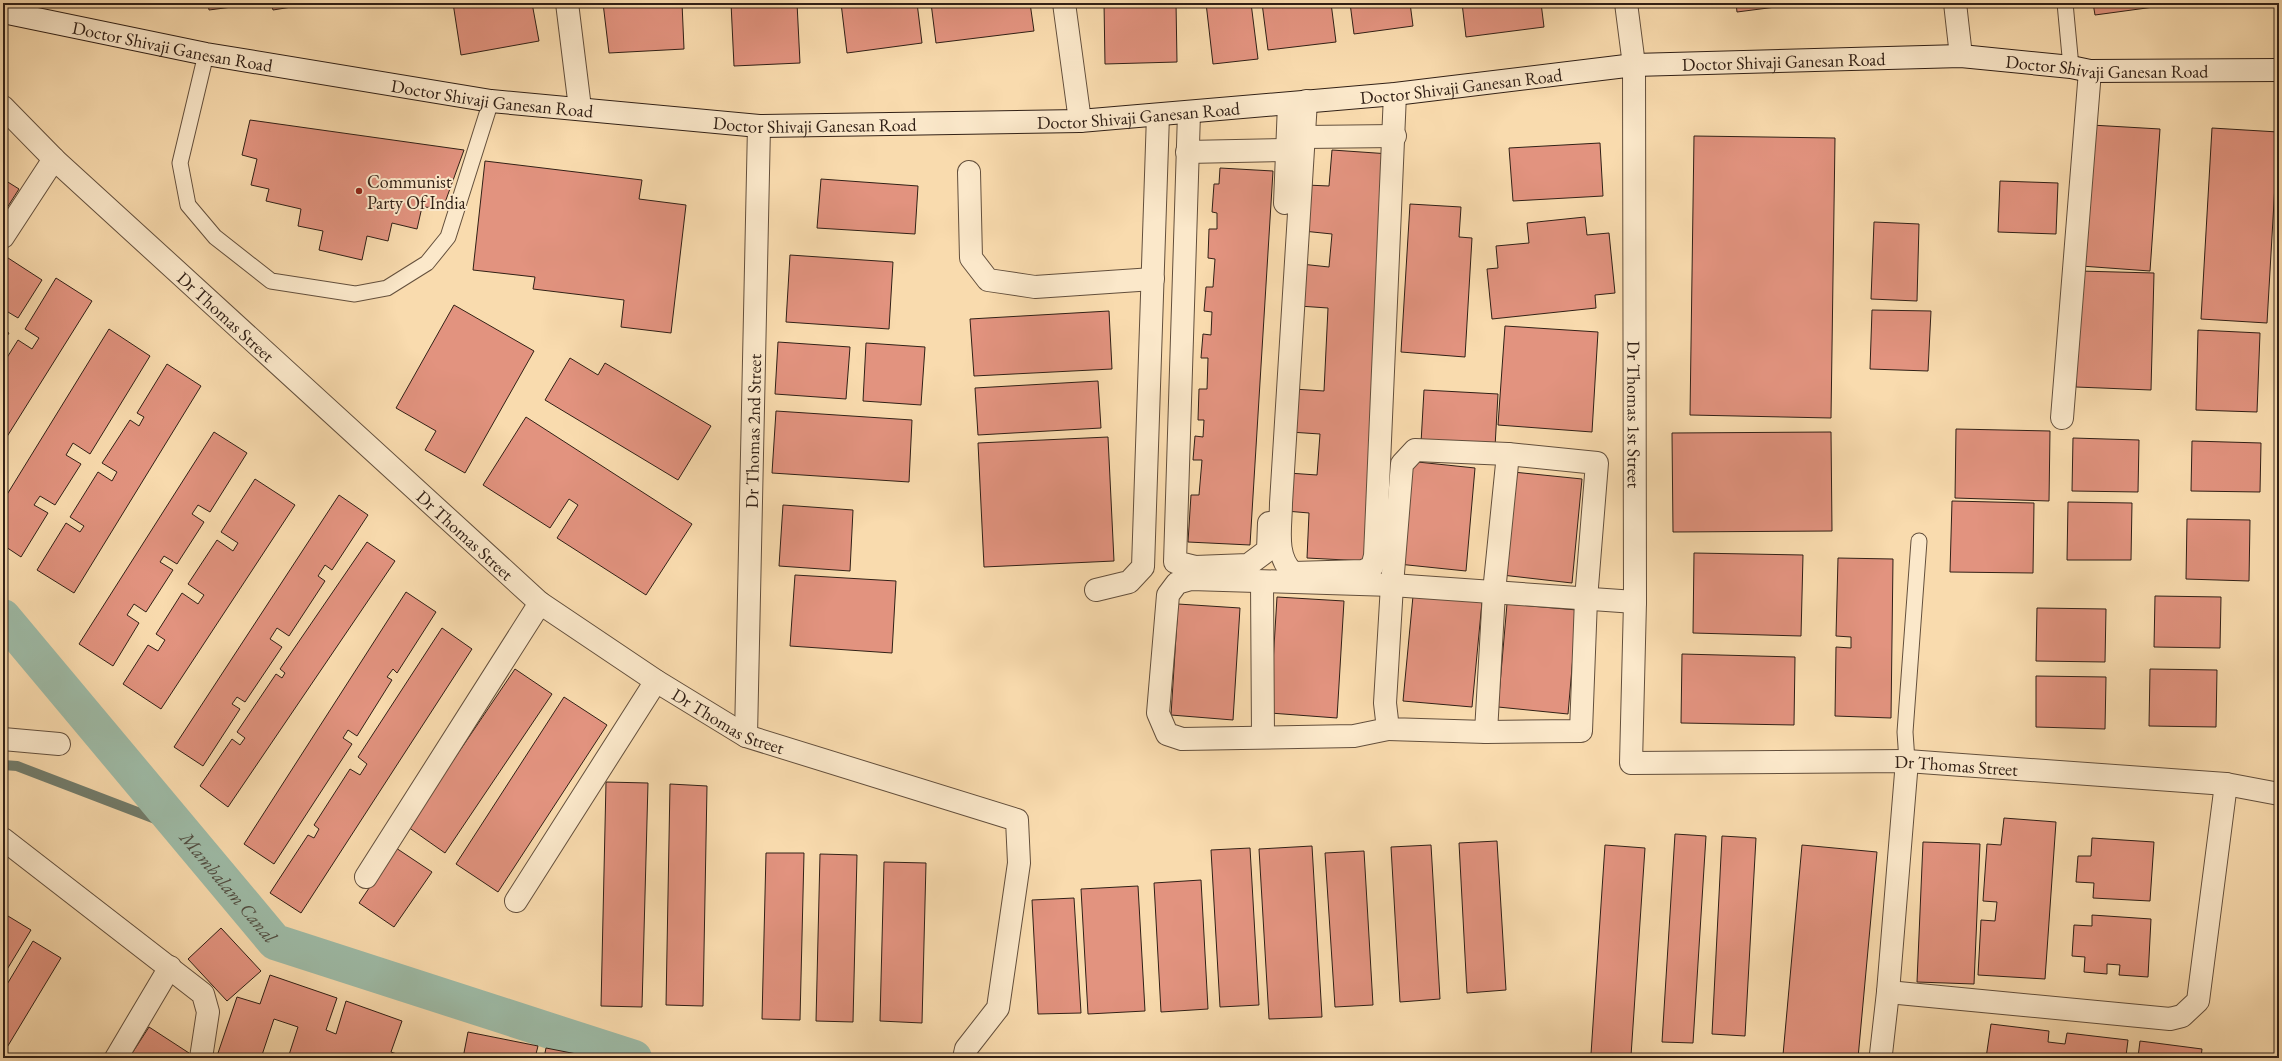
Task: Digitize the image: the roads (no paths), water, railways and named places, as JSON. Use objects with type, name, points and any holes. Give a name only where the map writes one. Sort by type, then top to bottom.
[{"type":"street","points":[[567,3],[580,108]]},
{"type":"street","points":[[1064,3],[1080,120]]},
{"type":"street","name":"Dr Thomas 1st Street","points":[[1626,3],[1634,65],[1635,602],[1631,763]]},
{"type":"street","points":[[1955,3],[1961,56]]},
{"type":"street","name":"Doctor Shivaji Ganesan Road","points":[[3,12],[206,54],[491,101],[580,108],[759,126],[1080,120],[1189,113],[1395,94],[1634,65],[1961,56],[2081,69],[2279,70]]},
{"type":"street","points":[[2062,418],[2081,69]]},
{"type":"street","points":[[1298,103],[1304,137],[1281,503],[1281,552],[1284,566],[1293,573],[1363,572],[1372,567],[1375,556],[1395,136],[1395,94]]},
{"type":"street","points":[[1189,113],[1175,562],[1195,567],[1248,565],[1268,550],[1287,150],[1298,103]]},
{"type":"street","name":"Dr Thomas Street","points":[[3,108],[54,159],[540,603],[656,681],[746,736],[1017,820],[1019,863],[998,1008],[965,1053]]},
{"type":"street","points":[[1096,590],[1129,582],[1143,567],[1158,115]]},
{"type":"street","name":"Dr Thomas 2nd Street","points":[[746,736],[759,126]]},
{"type":"street","points":[[1304,137],[1395,136]]},
{"type":"street","points":[[1187,152],[1287,150]]},
{"type":"street","points":[[3,237],[54,159]]},
{"type":"street","points":[[968,172],[971,258],[988,280],[1035,287],[1153,279]]},
{"type":"street","points":[[1388,729],[1385,703],[1392,585],[1402,464],[1415,450],[1508,454],[1597,463],[1586,598],[1581,731],[1486,732],[1388,729],[1354,736],[1182,739],[1167,734],[1158,713],[1168,595],[1177,583],[1191,579],[1392,585],[1586,598],[1635,602]]},
{"type":"street","points":[[1486,732],[1494,592],[1508,454]]},
{"type":"street","points":[[1262,582],[1263,737]]},
{"type":"street","points":[[366,877],[540,603]]},
{"type":"street","points":[[516,901],[656,681]]},
{"type":"street","points":[[3,739],[59,744]]},
{"type":"street","points":[[1881,1054],[1888,992],[1907,761]]},
{"type":"street","name":"Dr Thomas Street","points":[[1631,763],[1907,761],[2226,784],[2279,794]]},
{"type":"street","points":[[1888,992],[2170,1020],[2182,1016],[2198,1001],[2226,784]]},
{"type":"street","points":[[3,839],[203,994],[208,1012],[201,1058]]},
{"type":"street","points":[[116,1058],[170,967]]},
{"type":"lane","points":[[2065,3],[2081,69]]},
{"type":"lane","points":[[206,54],[180,163],[188,205],[215,237],[271,281],[355,294],[386,288],[427,263],[448,237],[491,101]]},
{"type":"lane","points":[[1907,761],[1905,732],[1919,541]]},
{"type":"waterway","name":"Mambalam Canal","points":[[3,617],[275,942],[634,1058]]},
{"type":"waterway","points":[[3,765],[17,766],[179,828]]},
{"type":"place","name":"Communist Party Of India","points":[[359,191]]}]
